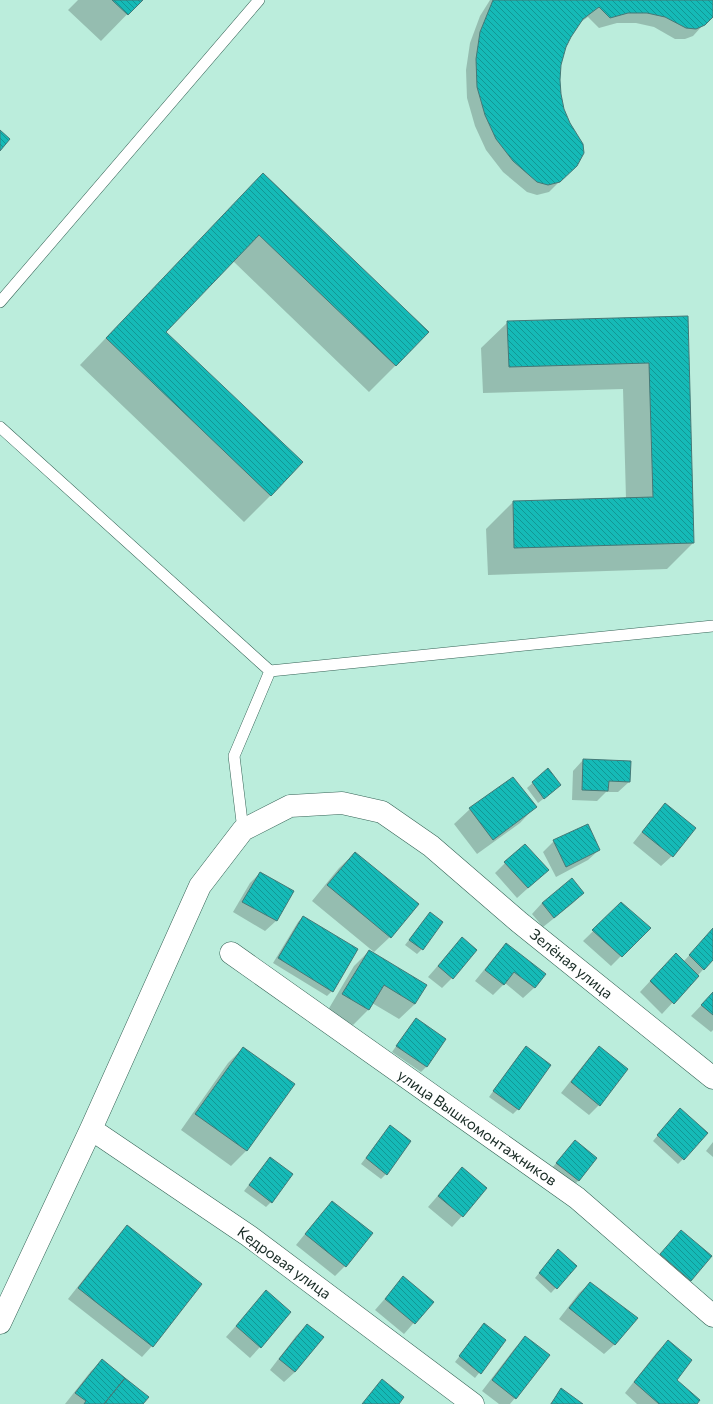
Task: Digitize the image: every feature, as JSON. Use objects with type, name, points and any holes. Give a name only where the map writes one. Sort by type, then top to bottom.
[{"type":"street","name":"Зелёная улица","points":[[243,830],[290,806],[342,803],[382,812],[431,846],[519,922],[713,1078]]},
{"type":"street","points":[[0,1323],[91,1129],[200,886],[243,830]]},
{"type":"street","name":"улица Вышкомонтажников","points":[[231,953],[576,1198],[713,1316]]},
{"type":"street","name":"Кедровая улица","points":[[91,1129],[249,1236],[473,1404]]},
{"type":"lane","points":[[0,302],[259,0]]},
{"type":"lane","points":[[0,428],[270,672],[713,626]]},
{"type":"lane","points":[[243,830],[234,756],[270,672]]},
{"type":"building","points":[[112,0],[143,0],[128,15]]},
{"type":"building","points":[[493,0],[713,0],[713,17],[705,25],[696,29],[686,28],[665,17],[647,13],[628,13],[610,18],[599,7],[583,19],[566,47],[561,65],[560,80],[564,109],[570,123],[583,144],[584,153],[577,166],[560,182],[548,185],[537,182],[513,161],[496,139],[485,115],[477,87],[476,59],[480,32]]},
{"type":"building","points":[[0,130],[10,139],[0,151]]},
{"type":"building","points":[[263,173],[429,332],[396,366],[259,235],[166,332],[303,462],[271,496],[106,338]]},
{"type":"building","points":[[688,316],[694,543],[514,548],[513,501],[653,497],[649,363],[509,367],[507,321]]},
{"type":"building","points":[[583,759],[631,761],[630,782],[609,781],[608,791],[582,790]]},
{"type":"building","points":[[548,768],[561,785],[544,799],[532,782]]},
{"type":"building","points":[[513,777],[537,807],[493,840],[469,808]]},
{"type":"building","points":[[665,803],[696,828],[673,857],[642,832]]},
{"type":"building","points":[[588,824],[600,850],[566,867],[553,840]]},
{"type":"building","points":[[525,844],[549,870],[528,888],[504,862]]},
{"type":"building","points":[[355,852],[419,904],[391,938],[327,885]]},
{"type":"building","points":[[260,872],[294,891],[277,921],[242,902]]},
{"type":"building","points":[[572,878],[584,893],[554,918],[542,903]]},
{"type":"building","points":[[621,902],[651,928],[622,957],[592,930]]},
{"type":"building","points":[[430,912],[443,922],[423,950],[409,940]]},
{"type":"building","points":[[303,916],[358,949],[333,992],[278,958]]},
{"type":"building","points":[[713,928],[713,960],[704,970],[689,955]]},
{"type":"building","points":[[462,937],[477,950],[453,979],[438,966]]},
{"type":"building","points":[[506,943],[546,974],[535,988],[514,972],[504,985],[485,970]]},
{"type":"building","points":[[369,950],[427,985],[415,1004],[384,985],[369,1010],[342,994]]},
{"type":"building","points":[[676,953],[699,976],[674,1004],[650,981]]},
{"type":"building","points":[[713,992],[713,1015],[701,1005]]},
{"type":"building","points":[[416,1018],[446,1039],[427,1067],[396,1046]]},
{"type":"building","points":[[526,1046],[551,1065],[519,1110],[493,1091]]},
{"type":"building","points":[[599,1046],[628,1069],[600,1106],[571,1082]]},
{"type":"building","points":[[243,1047],[295,1084],[247,1151],[195,1114]]},
{"type":"building","points":[[680,1108],[708,1133],[684,1160],[657,1135]]},
{"type":"building","points":[[390,1125],[411,1141],[387,1175],[366,1158]]},
{"type":"building","points":[[575,1140],[597,1158],[579,1181],[556,1163]]},
{"type":"building","points":[[270,1157],[293,1174],[272,1203],[249,1185]]},
{"type":"building","points":[[462,1167],[487,1188],[463,1217],[438,1196]]},
{"type":"building","points":[[332,1201],[373,1233],[346,1267],[305,1234]]},
{"type":"building","points":[[127,1225],[202,1284],[153,1347],[78,1288]]},
{"type":"building","points":[[681,1230],[712,1256],[691,1281],[660,1254]]},
{"type":"building","points":[[558,1249],[577,1266],[557,1289],[539,1273]]},
{"type":"building","points":[[403,1276],[434,1302],[415,1324],[385,1299]]},
{"type":"building","points":[[590,1282],[638,1318],[615,1345],[569,1308]]},
{"type":"building","points":[[266,1290],[291,1312],[261,1348],[236,1326]]},
{"type":"building","points":[[484,1323],[506,1340],[481,1374],[459,1356]]},
{"type":"building","points":[[307,1324],[324,1337],[295,1372],[279,1359]]},
{"type":"building","points":[[525,1336],[550,1355],[516,1399],[492,1380]]},
{"type":"building","points":[[668,1340],[692,1360],[677,1380],[700,1400],[697,1404],[659,1404],[634,1382]]},
{"type":"building","points":[[102,1359],[125,1378],[104,1404],[84,1404],[86,1401],[75,1393]]},
{"type":"building","points":[[125,1378],[149,1397],[143,1404],[104,1404]]},
{"type":"building","points":[[382,1379],[404,1397],[399,1404],[362,1404]]},
{"type":"building","points":[[561,1388],[583,1404],[551,1404]]}]
